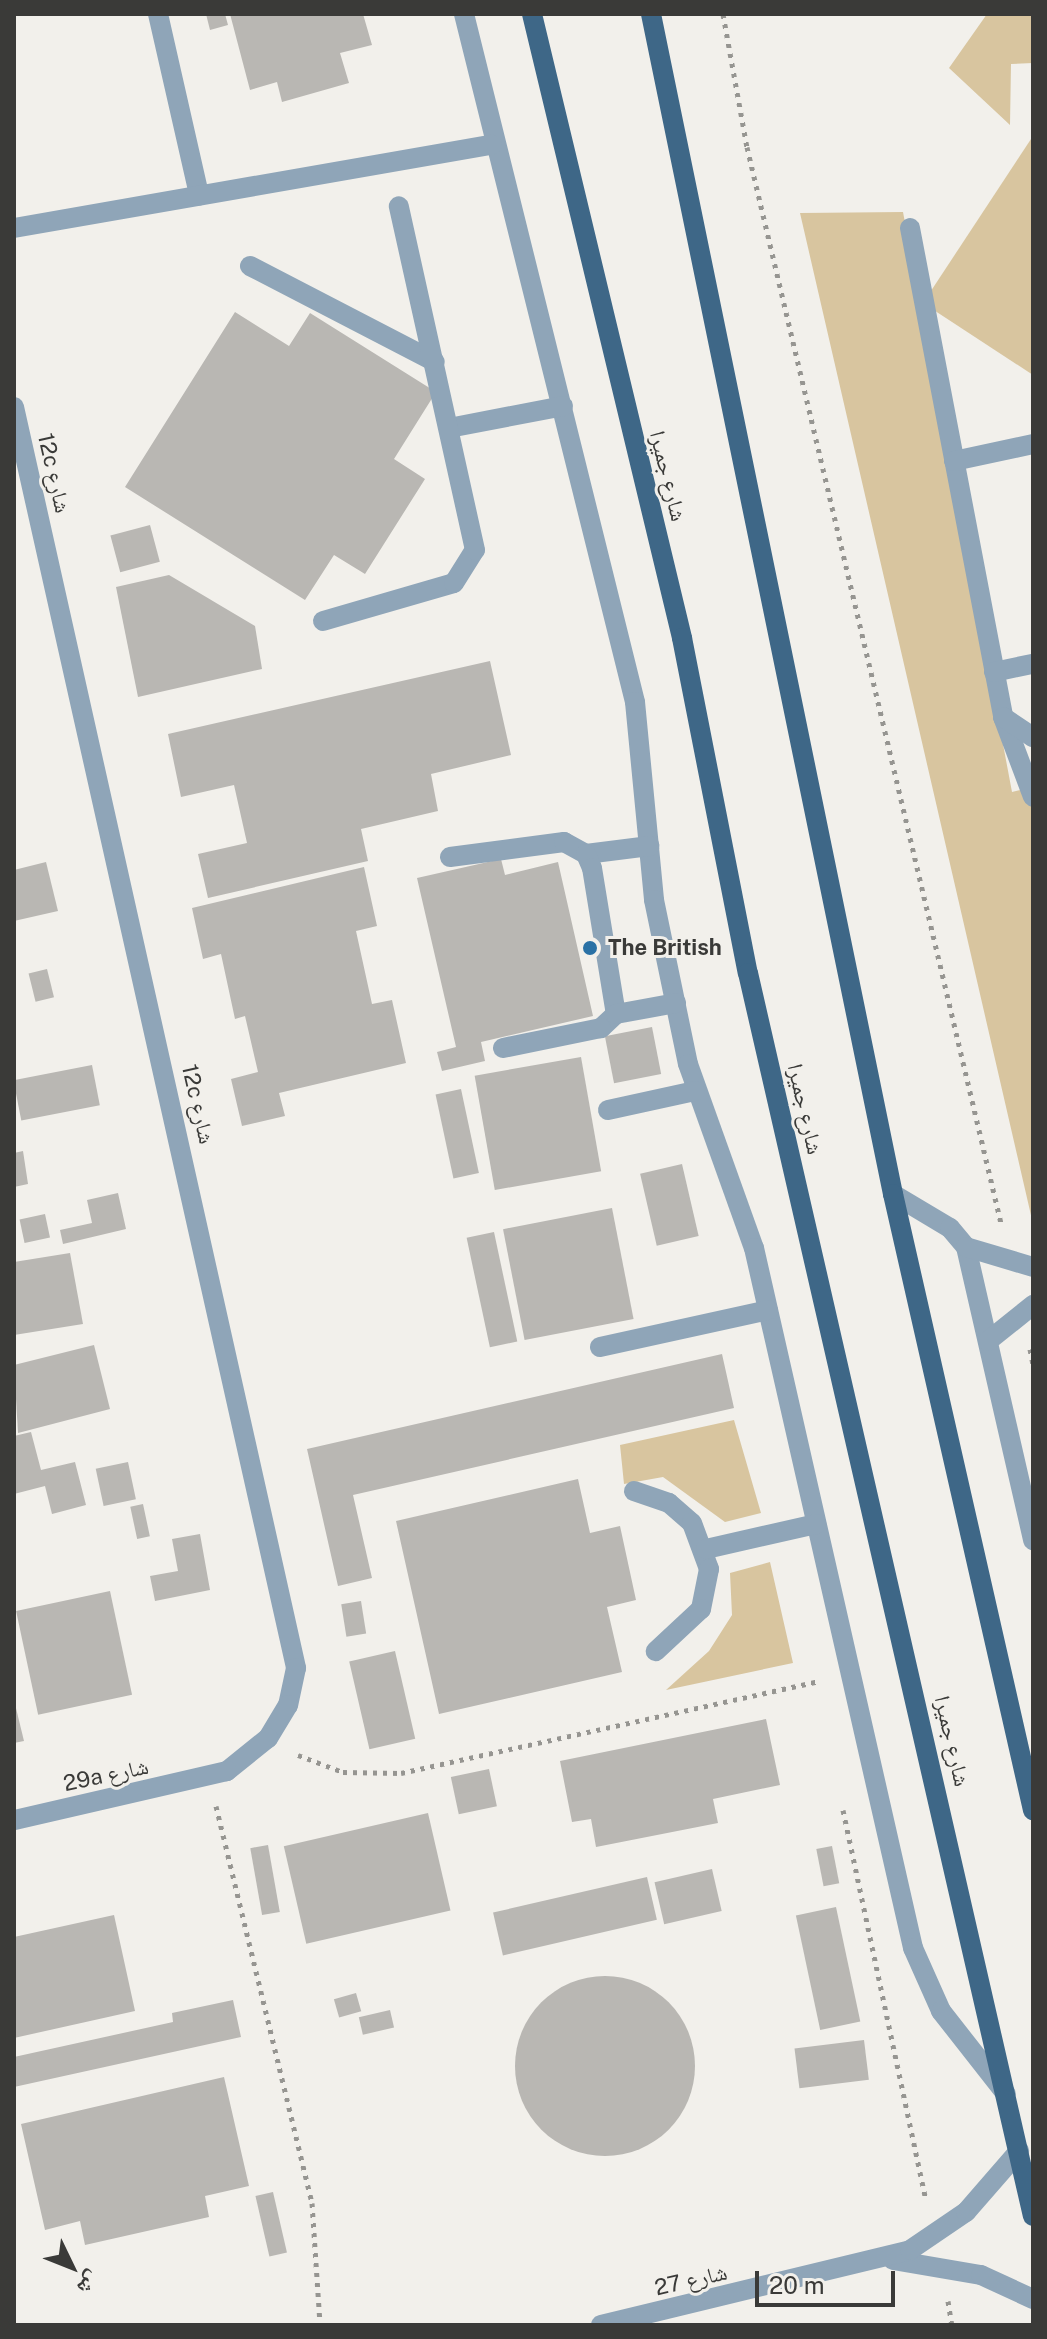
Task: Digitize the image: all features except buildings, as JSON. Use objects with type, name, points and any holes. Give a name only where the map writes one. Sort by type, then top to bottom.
[{"type":"main road","name":"شارع جميرا","points":[[532,14],[682,638],[748,973],[1008,2095],[1033,2216]]},
{"type":"main road","points":[[651,14],[893,1194],[1033,1810]]},
{"type":"street","points":[[158,14],[199,195]]},
{"type":"street","points":[[464,14],[492,145],[563,406],[635,702],[649,846],[676,1003],[695,1091],[741,1202],[913,1948],[941,2011],[1008,2095]]},
{"type":"street","points":[[14,228],[492,145]]},
{"type":"street","points":[[323,621],[441,588],[464,574],[475,537],[399,206]]},
{"type":"street","points":[[910,228],[1003,717],[1033,797]]},
{"type":"street","points":[[250,266],[435,362]]},
{"type":"street","points":[[449,428],[563,406]]},
{"type":"street","name":"12c شارع","points":[[14,407],[292,1630],[296,1668],[288,1705],[268,1738],[250,1757],[209,1778]]},
{"type":"street","points":[[954,461],[1033,444]]},
{"type":"street","points":[[994,672],[1033,664]]},
{"type":"street","points":[[1003,717],[1033,737]]},
{"type":"street","points":[[450,857],[564,842],[586,854],[649,846]]},
{"type":"street","points":[[586,854],[616,1014]]},
{"type":"street","points":[[503,1048],[601,1028],[616,1014],[676,1003]]},
{"type":"street","points":[[608,1110],[695,1091]]},
{"type":"street","points":[[893,1194],[950,1228],[966,1247],[1030,1516],[1033,1540]]},
{"type":"street","points":[[966,1247],[1011,1264],[1033,1267]]},
{"type":"street","points":[[988,1341],[1033,1305]]},
{"type":"street","points":[[600,1347],[768,1310]]},
{"type":"street","points":[[634,1491],[682,1512],[706,1549],[708,1590],[701,1609],[656,1651]]},
{"type":"street","points":[[706,1549],[816,1524]]},
{"type":"street","name":"29a شارع","points":[[14,1820],[209,1778]]},
{"type":"street","name":"شارع 27","points":[[601,2325],[885,2260],[966,2212],[1019,2151]]},
{"type":"street","name":"شارع 27","points":[[885,2260],[981,2275],[1033,2299]]},
{"type":"path","points":[[723,14],[747,147],[1011,1264]]},
{"type":"path","points":[[268,1738],[343,1772],[401,1773],[816,1682]]},
{"type":"path","points":[[209,1778],[312,2203],[320,2325]]},
{"type":"shaded area","points":[[987,14],[1033,14],[1033,63],[1011,64],[1010,125],[949,68]]},
{"type":"shaded area","points":[[1033,136],[1033,375],[923,303]]},
{"type":"shaded area","points":[[903,212],[1012,792],[1033,787],[1033,1224],[800,213]]},
{"type":"shaded area","points":[[734,1420],[761,1513],[725,1522],[663,1477],[624,1484],[620,1445]]},
{"type":"shaded area","points":[[770,1562],[793,1663],[666,1690],[709,1651],[732,1615],[730,1573]]},
{"type":"place","name":"The British","points":[[590,948]]}]
